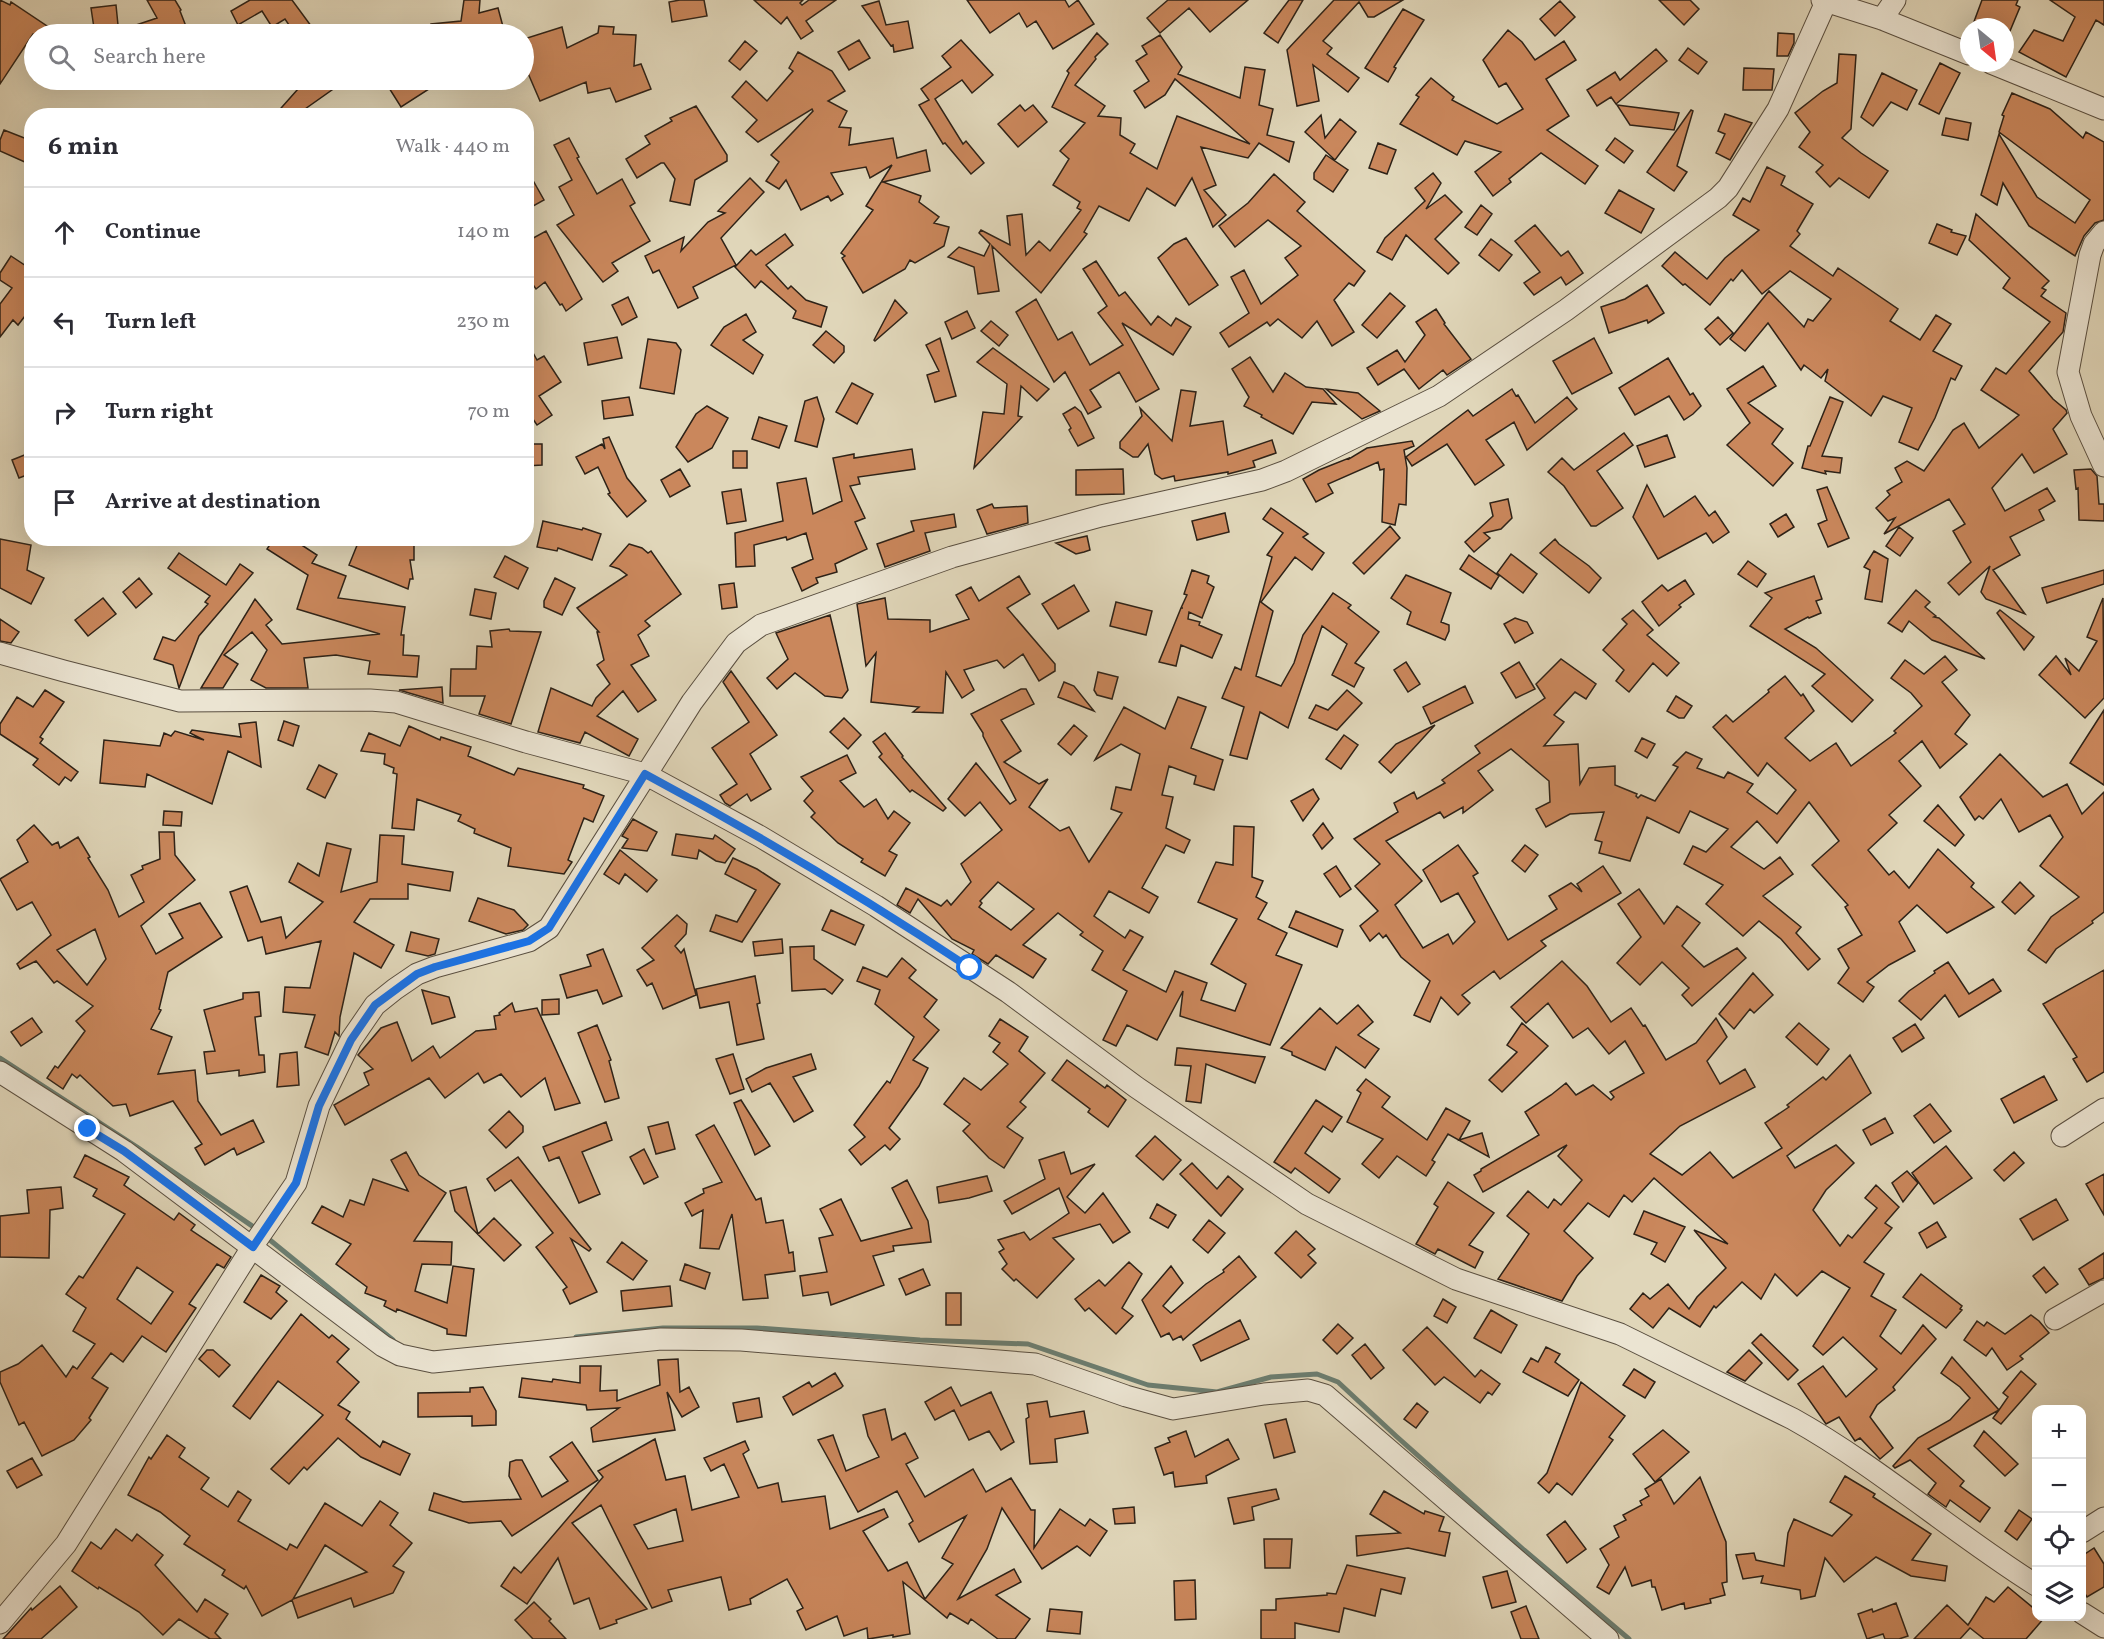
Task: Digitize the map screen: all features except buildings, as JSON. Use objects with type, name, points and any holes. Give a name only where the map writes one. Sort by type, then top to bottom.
[{"type":"street","points":[[1882,19],[1895,0]]},
{"type":"street","points":[[0,1623],[66,1544],[270,1219],[296,1183],[319,1106],[351,1040],[375,1005],[417,974],[529,941],[540,936],[549,928],[692,702],[736,643],[748,633],[761,625],[952,557],[1101,516],[1274,476],[1447,390],[1566,310],[1718,198],[1728,188],[1778,110],[1824,1],[1882,19],[1960,50]]},
{"type":"street","points":[[2014,72],[2103,106]]},
{"type":"street","points":[[2104,232],[2094,244],[2090,255],[2068,372],[2080,416],[2104,466]]},
{"type":"street","points":[[0,652],[180,701],[370,700],[396,702],[526,742],[645,774],[761,837],[876,906],[1008,992],[1136,1087],[1306,1204],[1456,1279],[1620,1334],[1793,1419],[1874,1471],[2032,1582]]},
{"type":"street","points":[[0,1072],[124,1151],[255,1244],[383,1346],[400,1355],[433,1362],[661,1339],[741,1340],[1035,1364],[1126,1396],[1173,1408],[1264,1394],[1308,1390],[1325,1395],[1608,1639]]},
{"type":"street","points":[[2062,1136],[2104,1109]]},
{"type":"street","points":[[2055,1319],[2104,1291]]},
{"type":"street","points":[[2086,1529],[2104,1518]]},
{"type":"street","points":[[2018,1573],[2032,1564]]},
{"type":"street","points":[[2086,1616],[2104,1627]]},
{"type":"waterway","points":[[0,1058],[137,1147],[258,1230]]},
{"type":"waterway","points":[[265,1236],[393,1340]]},
{"type":"waterway","points":[[576,1337],[663,1328],[757,1328],[920,1340],[1028,1344],[1148,1385],[1217,1392],[1271,1377],[1317,1374],[1338,1382],[1524,1550],[1629,1639]]},
{"type":"route","points":[[88,1129],[124,1151],[253,1247],[296,1183],[319,1106],[351,1040],[375,1005],[417,974],[540,936],[549,928],[645,774],[780,848],[876,906],[970,968]]}]
